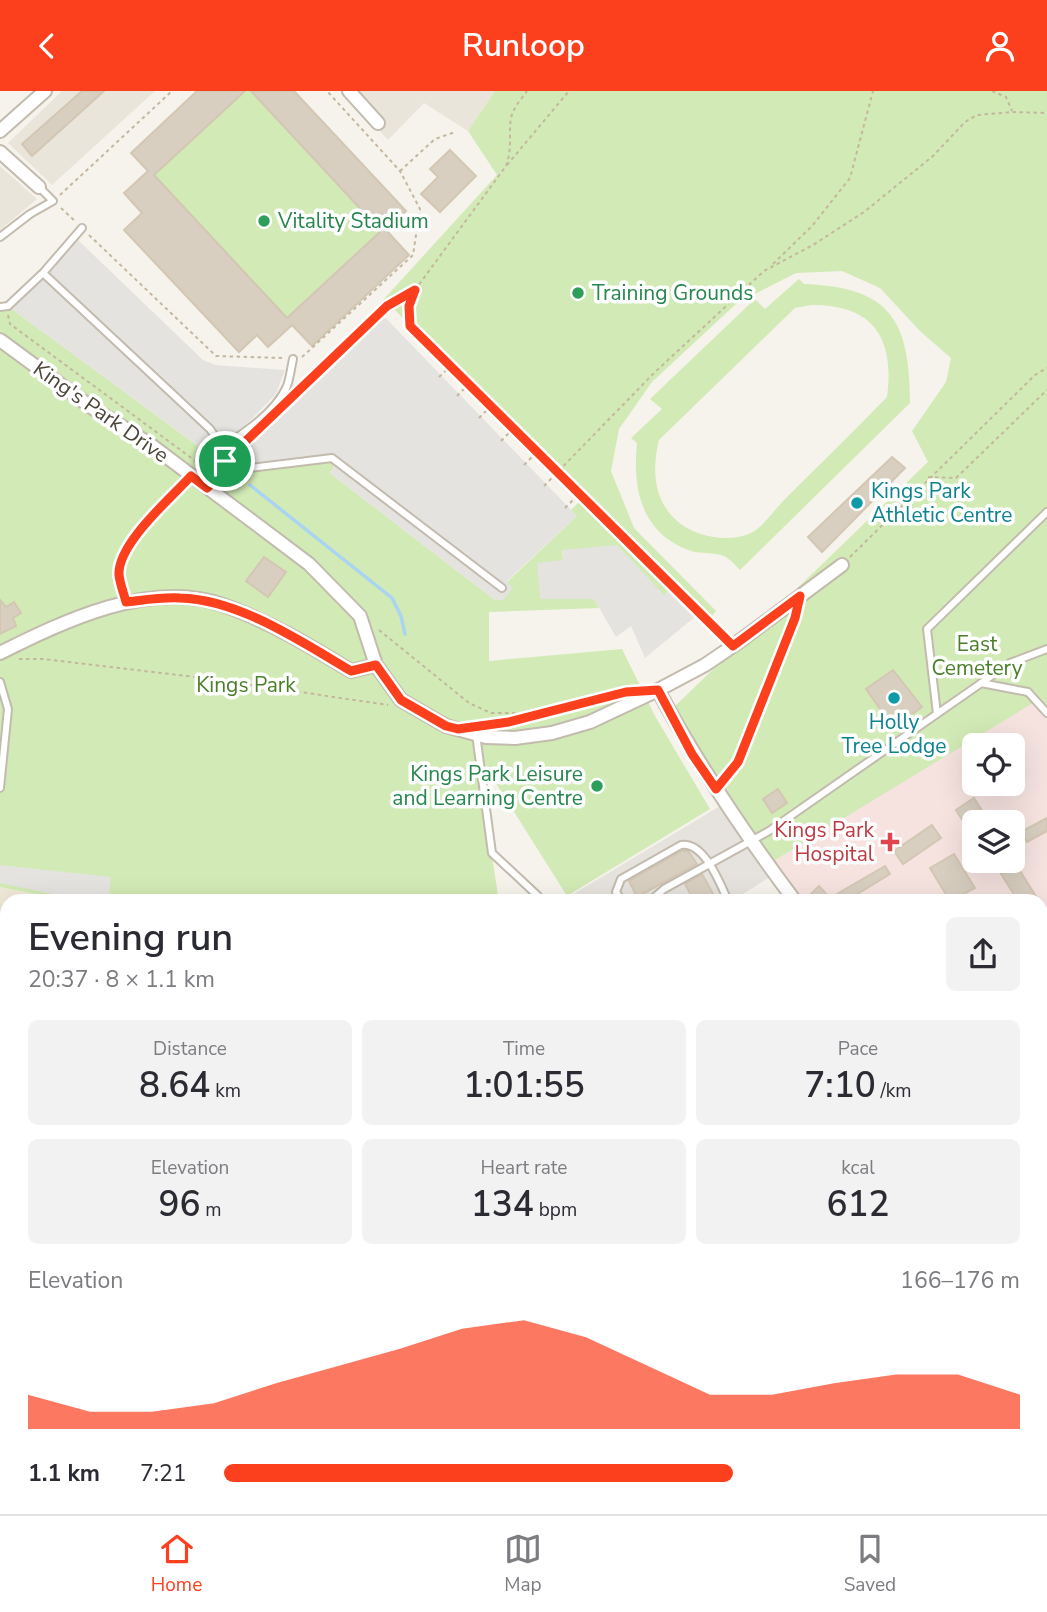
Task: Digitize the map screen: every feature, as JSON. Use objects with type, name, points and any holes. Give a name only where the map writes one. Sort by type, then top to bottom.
[{"type":"street","points":[[0,131],[45,91]]},
{"type":"street","points":[[349,91],[378,123]]},
{"type":"street","points":[[0,152],[39,187]]},
{"type":"street","name":"King's Park Drive","points":[[0,340],[309,564],[360,616],[376,665],[401,700],[446,726],[476,734],[515,738],[552,733],[590,722],[705,665],[842,565]]},
{"type":"street","points":[[0,653],[64,622],[126,602],[181,597],[221,604],[293,636],[351,671],[376,665]]},
{"type":"street","points":[[658,690],[692,754],[751,843],[790,894]]},
{"type":"lane","points":[[0,237],[30,214],[53,201],[39,187]]},
{"type":"lane","points":[[3,307],[18,298],[43,273],[82,228]]},
{"type":"lane","points":[[43,273],[210,429],[222,447],[225,471]]},
{"type":"lane","points":[[222,447],[243,434],[282,395],[288,384],[293,359]]},
{"type":"lane","points":[[207,488],[225,471],[332,458],[502,588]]},
{"type":"lane","points":[[937,714],[927,629],[1047,512]]},
{"type":"lane","points":[[658,894],[751,843],[1010,663],[1047,649]]},
{"type":"lane","points":[[0,682],[8,709],[0,788]]},
{"type":"lane","points":[[981,683],[1028,692],[1047,713]]},
{"type":"lane","points":[[476,734],[492,853],[537,894]]},
{"type":"lane","points":[[617,894],[621,879],[681,845],[693,846],[709,864],[724,894]]},
{"type":"path","points":[[172,91],[53,201],[216,356],[293,359],[300,359],[413,255],[420,209],[400,171],[327,91]]},
{"type":"path","points":[[506,166],[512,143],[510,127],[513,110],[527,91]]},
{"type":"path","points":[[569,91],[506,166],[415,290],[409,306],[410,326],[733,646]]},
{"type":"path","points":[[544,486],[654,373],[812,226],[850,178],[873,91]]},
{"type":"path","points":[[992,91],[1006,97],[1013,112]]},
{"type":"path","points":[[772,265],[813,246],[857,218],[933,156],[965,122],[977,115],[1047,113]]},
{"type":"path","points":[[400,171],[435,139],[455,132]]},
{"type":"path","points":[[283,408],[387,306],[415,290]]},
{"type":"path","points":[[3,307],[10,324],[218,478]]},
{"type":"path","points":[[439,377],[451,366]]},
{"type":"path","points":[[842,565],[928,477],[1035,375],[1047,368]]},
{"type":"path","points":[[457,396],[469,384]]},
{"type":"path","points":[[928,477],[956,478],[1047,390]]},
{"type":"path","points":[[478,418],[491,406]]},
{"type":"path","points":[[501,441],[514,429]]},
{"type":"path","points":[[225,461],[248,442]]},
{"type":"path","points":[[524,465],[537,452]]},
{"type":"path","points":[[126,602],[119,574],[125,552],[141,530],[191,476]]},
{"type":"path","points":[[565,507],[579,494]]},
{"type":"path","points":[[716,789],[738,762],[795,618],[800,596]]},
{"type":"path","points":[[360,616],[469,703],[491,713],[516,714],[562,707]]},
{"type":"path","points":[[18,659],[43,659],[212,679],[391,706]]},
{"type":"path","points":[[496,724],[626,692]]},
{"type":"shaded area","points":[[62,91],[155,91],[52,185],[8,143]]},
{"type":"shaded area","points":[[343,91],[495,91],[468,131],[424,103],[388,140]]},
{"type":"shaded area","points":[[0,166],[37,199],[0,230]]},
{"type":"shaded area","points":[[78,240],[203,360],[216,365],[285,370],[276,394],[238,433],[205,451],[8,306]]},
{"type":"shaded area","points":[[379,311],[577,516],[507,581],[513,588],[503,600],[495,600],[330,473],[334,467],[332,458],[225,471],[221,463]]},
{"type":"shaded area","points":[[617,545],[664,595],[670,590],[696,616],[645,658],[631,626],[616,637],[594,599],[540,599],[537,563],[563,560],[562,550]]},
{"type":"shaded area","name":"Kings Park Hospital","points":[[1033,702],[1047,718],[1047,894],[797,894],[772,862],[962,746],[962,796],[1025,796],[1025,733],[982,733]]},
{"type":"shaded area","points":[[720,806],[770,877],[743,894],[573,894]]},
{"type":"shaded area","points":[[0,865],[111,877],[109,894],[53,894],[0,883]]},
{"type":"shaded area","points":[[0,887],[35,894],[0,894]]},
{"type":"green space","name":"Vitality Stadium","points":[[197,91],[294,91],[406,211],[386,230],[409,255],[312,346],[292,325],[268,347],[257,336],[239,352],[124,230],[142,213],[148,171],[131,153]]},
{"type":"green space","points":[[495,91],[1047,91],[1047,718],[1033,703],[984,733],[962,733],[962,746],[772,862],[672,709],[928,462],[912,431],[946,382],[951,358],[921,332],[880,288],[842,271],[796,273],[737,303],[652,382],[619,429],[611,471],[634,528],[716,611],[705,625],[671,590],[664,595],[562,551],[563,560],[540,599],[594,599],[599,608],[489,612],[489,661],[622,649],[655,716],[710,809],[570,894],[566,894],[475,750],[498,894],[35,894],[0,887],[0,306],[8,306],[221,463],[332,458],[334,467],[330,473],[495,600],[507,582],[576,517],[571,510],[581,500],[384,299],[497,175],[468,131]]},
{"type":"green space","points":[[799,279],[804,284],[857,292],[875,301],[889,313],[906,350],[910,403],[740,570],[724,556],[691,551],[674,543],[661,534],[651,522],[639,493],[636,477],[637,443],[631,438],[662,409],[650,399],[755,299],[765,309]],"holes":[[[811,305],[832,306],[864,318],[883,342],[889,376],[887,397],[751,533],[732,538],[711,537],[683,526],[668,512],[656,483],[655,461],[659,440],[795,308]]]},
{"type":"building","points":[[82,91],[104,91],[32,156],[22,144]]},
{"type":"building","points":[[197,91],[245,91],[154,175],[287,318],[381,231],[251,91],[294,91],[406,211],[386,230],[409,255],[312,346],[292,325],[268,347],[257,335],[239,352],[124,230],[142,213],[124,193],[148,171],[131,153]]},
{"type":"building","points":[[450,150],[476,176],[440,212],[421,194],[438,177],[430,169]]},
{"type":"building","name":"Kings Park Athletic Centre","points":[[892,457],[905,468],[822,552],[808,537]]},
{"type":"building","points":[[264,557],[286,572],[268,597],[246,581]]},
{"type":"building","points":[[0,600],[6,607],[14,602],[21,613],[13,618],[16,626],[0,634]]},
{"type":"building","name":"Holly Tree Lodge","points":[[893,670],[922,707],[893,727],[866,689]]},
{"type":"building","points":[[778,789],[787,803],[772,813],[763,799]]},
{"type":"building","points":[[974,798],[982,810],[962,810],[962,819],[956,810]]},
{"type":"building","points":[[1047,818],[1047,831],[1027,842],[1025,830]]},
{"type":"building","points":[[932,825],[941,838],[903,864],[894,851]]},
{"type":"building","points":[[682,851],[688,851],[697,864],[642,894],[636,894],[629,881]]},
{"type":"building","points":[[954,854],[962,867],[962,873],[966,873],[975,888],[963,894],[946,894],[930,868]]},
{"type":"building","points":[[885,866],[890,874],[857,894],[837,894]]},
{"type":"building","points":[[1001,873],[1021,873],[1035,894],[1014,894]]},
{"type":"building","points":[[702,874],[713,894],[690,894],[685,884]]},
{"type":"building","points":[[819,886],[826,894],[811,894]]},
{"type":"waterway","points":[[250,485],[392,598],[401,616],[405,634]]},
{"type":"place","name":"Vitality Stadium","points":[[264,221]]},
{"type":"place","name":"Training Grounds","points":[[578,293]]},
{"type":"place","name":"Kings Park Athletic Centre","points":[[857,503]]},
{"type":"place","name":"Holly Tree Lodge","points":[[894,698]]},
{"type":"place","name":"Kings Park Leisure and Learning Centre","points":[[597,786]]},
{"type":"place","name":"Kings Park Hospital","points":[[890,842]]},
{"type":"route","points":[[415,290],[409,306],[410,326],[733,646],[800,596],[795,618],[738,762],[716,789],[692,754],[658,690],[626,692],[509,722],[458,729],[446,726],[401,700],[376,665],[351,671],[293,636],[221,604],[181,597],[126,602],[119,574],[125,552],[141,530],[191,476],[207,488],[225,471],[225,461],[256,435],[387,306],[415,290]]},
{"type":"park label","name":"East Cemetery","points":[[977,656]]},
{"type":"park label","name":"Kings Park","points":[[246,685]]}]
